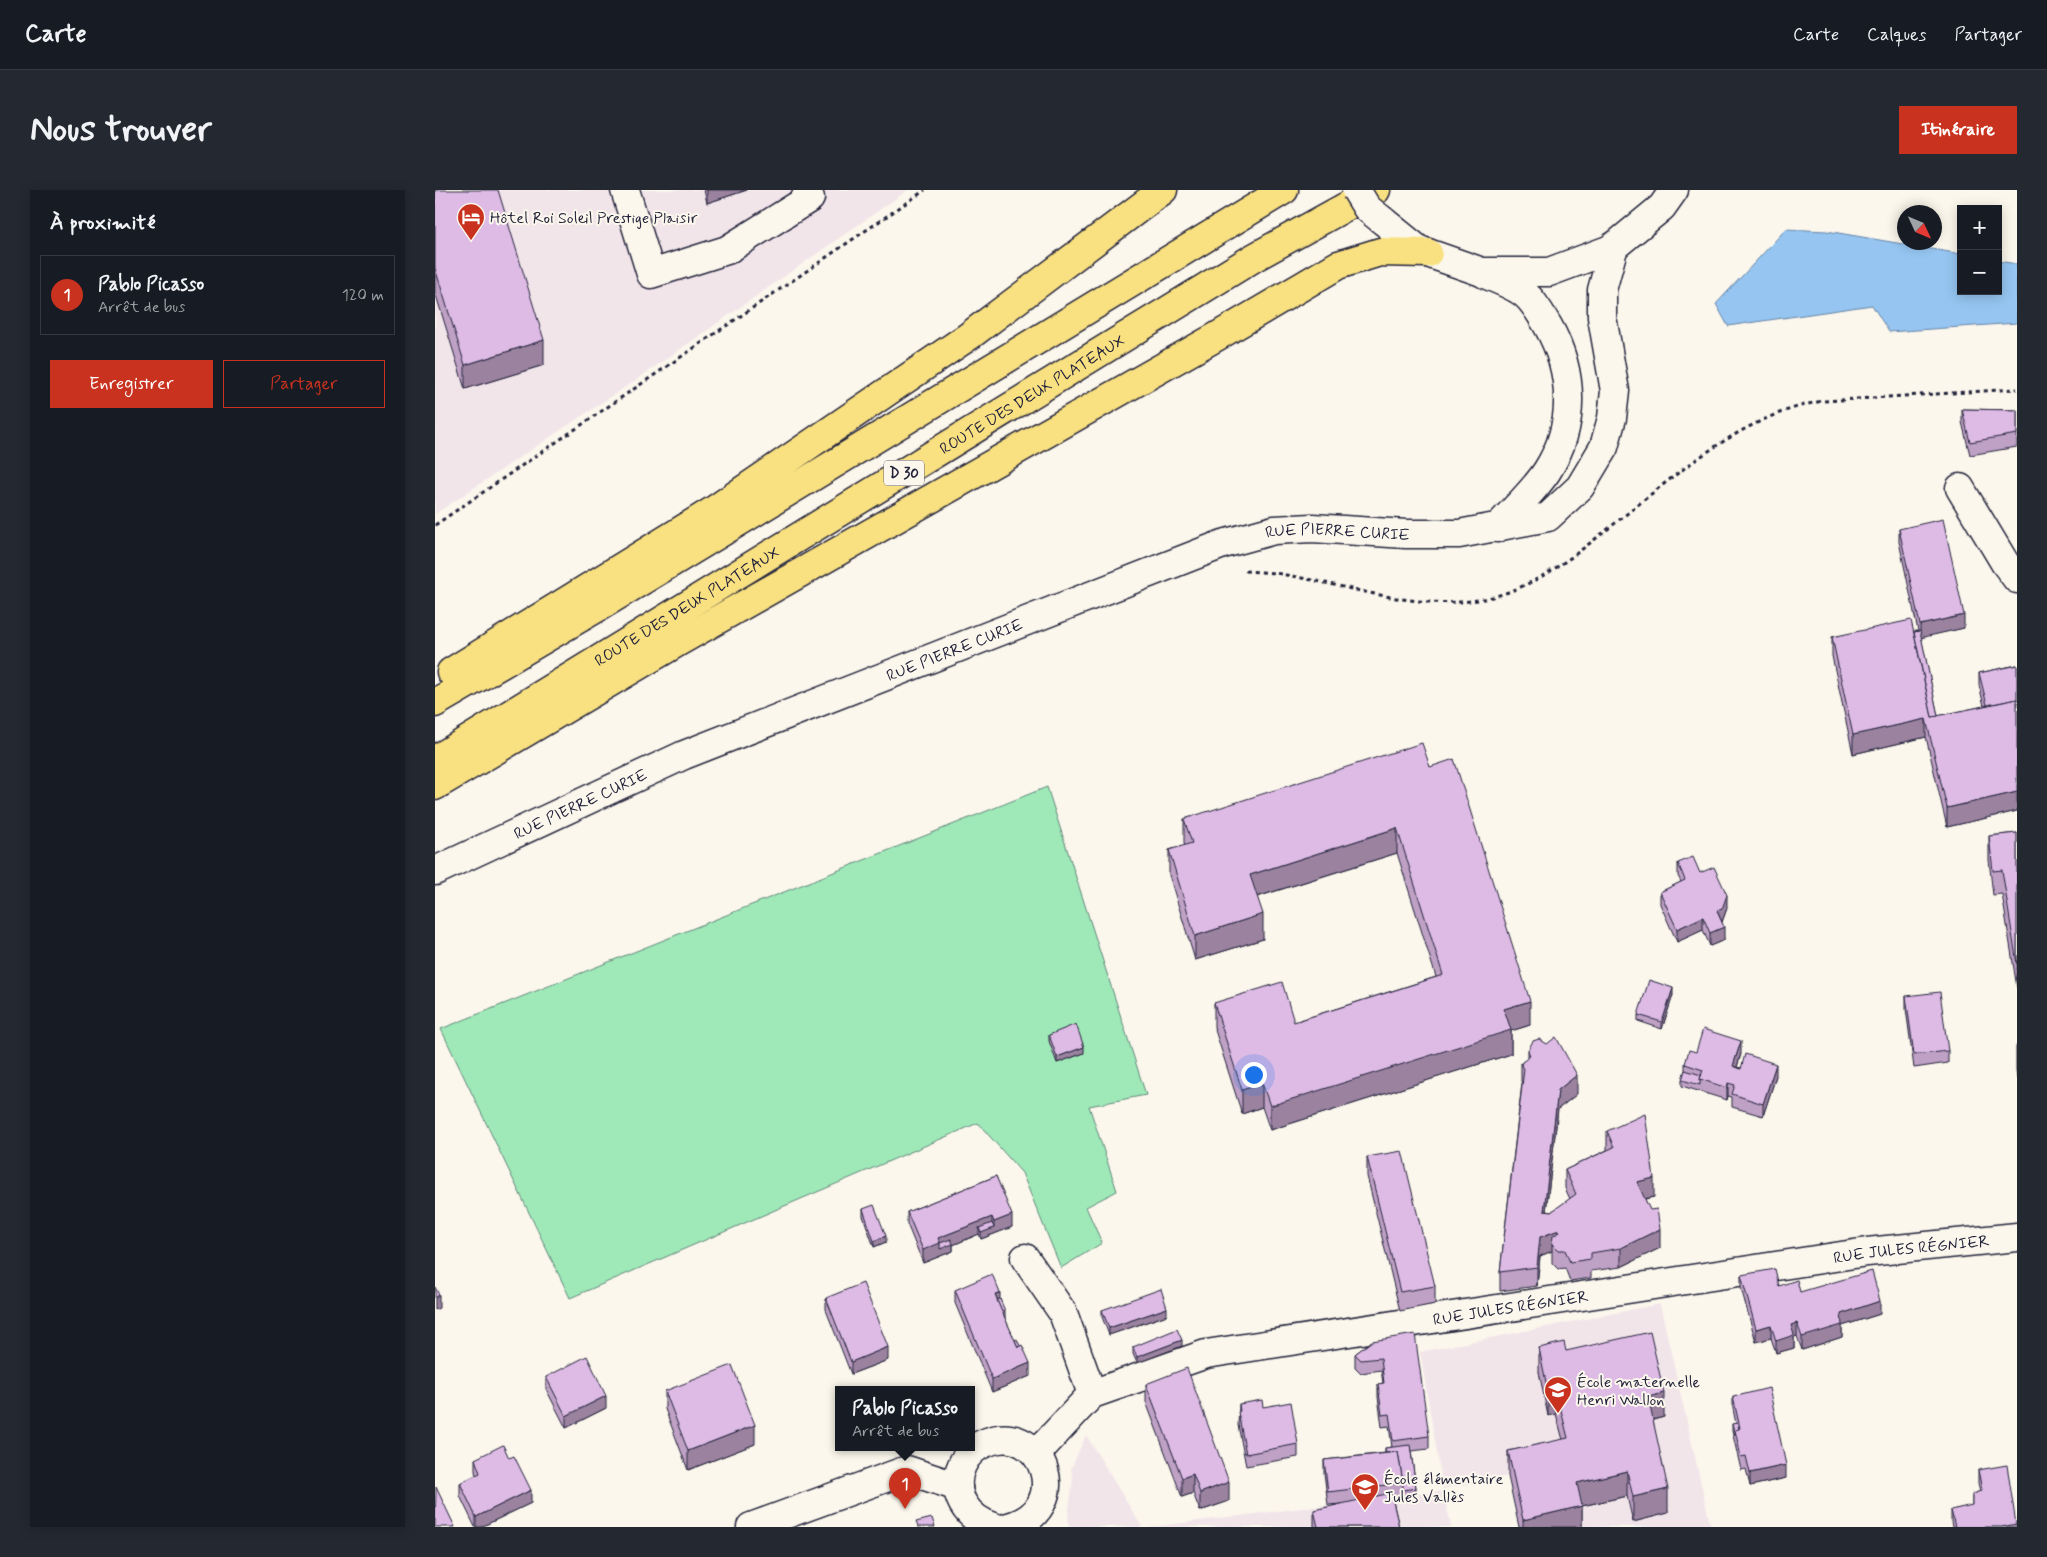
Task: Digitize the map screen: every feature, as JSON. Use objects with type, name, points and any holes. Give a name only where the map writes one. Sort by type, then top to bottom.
[{"type":"main road","points":[[435,682],[711,512],[969,336],[1163,190]]},
{"type":"main road","name":"D 30","points":[[435,703],[611,600],[1284,190]]},
{"type":"main road","name":"ROUTE DES DEUX PLATEAUX","points":[[435,760],[1247,262],[1349,203],[1376,190]]},
{"type":"main road","points":[[435,786],[680,641],[1216,337],[1338,265],[1379,252],[1428,253]]},
{"type":"street","points":[[625,190],[651,274],[727,250],[810,198],[807,190]]},
{"type":"street","points":[[1356,190],[1367,208],[1419,250],[1482,272],[1525,294],[1541,316],[1559,347],[1567,376],[1569,405],[1565,434],[1547,471],[1497,528]]},
{"type":"street","points":[[1482,272],[1549,272],[1615,246],[1663,207],[1674,190]]},
{"type":"street","name":"RUE PIERRE CURIE","points":[[435,871],[685,754],[1223,544],[1274,530],[1312,528],[1406,534],[1459,534],[1548,517],[1580,487],[1604,447],[1612,418],[1615,391],[1602,317],[1602,290],[1615,246]]},
{"type":"street","points":[[1960,488],[2005,563],[2017,579]]},
{"type":"street","name":"RUE JULES RÉGNIER","points":[[1036,1454],[1092,1394],[1206,1354],[1867,1252],[2017,1237]]},
{"type":"street","points":[[1025,1258],[1063,1313],[1092,1394]]},
{"type":"street","points":[[975,1449],[984,1443],[1001,1439],[1021,1443],[1036,1454],[1046,1475],[1046,1493],[1037,1511],[1018,1526]]},
{"type":"street","points":[[972,1451],[962,1464],[958,1487],[961,1501],[968,1512],[981,1523],[994,1527]]},
{"type":"street","points":[[751,1527],[907,1470],[958,1487]]},
{"type":"path","points":[[435,525],[925,190]]},
{"type":"path","points":[[1235,571],[1285,574],[1374,593],[1428,601],[1459,602],[1487,598],[1520,588],[1556,569],[1709,451],[1761,420],[1795,406],[1823,401],[2017,389]]},
{"type":"shaded area","points":[[435,190],[908,190],[639,378],[435,514]]},
{"type":"shaded area","name":"École maternelle Henri Wallon","points":[[1660,1304],[1711,1527],[1519,1527],[1508,1476],[1443,1489],[1420,1352]]},
{"type":"shaded area","points":[[1086,1435],[1142,1527],[1069,1527],[1068,1516],[1073,1479],[1071,1469]]},
{"type":"shaded area","name":"École élémentaire Jules Vallès","points":[[1444,1491],[1451,1527],[1149,1527],[1416,1494]]},
{"type":"green space","points":[[1047,787],[1146,1095],[1089,1106],[1117,1191],[1086,1207],[1102,1243],[1061,1268],[1022,1173],[978,1123],[570,1298],[441,1029]]},
{"type":"water","points":[[1786,229],[1827,231],[1897,243],[1897,250],[1938,250],[1957,253],[1957,295],[2002,295],[2002,262],[2017,264],[2017,323],[1889,332],[1872,305],[1728,326],[1716,304]]},
{"type":"building","name":"Hôtel Roi Soleil Prestige Plaisir","points":[[435,190],[498,190],[544,340],[465,365],[435,268]]},
{"type":"building","points":[[1962,409],[2017,410],[2017,434],[1970,442]]},
{"type":"building","points":[[1943,519],[1964,615],[1920,625],[1899,529]]},
{"type":"building","points":[[1911,620],[1932,717],[2017,699],[2017,792],[1947,808],[1926,719],[1853,735],[1832,637]]},
{"type":"building","points":[[1920,631],[1938,716],[1932,717],[1914,632]]},
{"type":"building","points":[[2017,665],[2017,699],[1987,705],[1979,673]]},
{"type":"building","points":[[1422,743],[1430,767],[1454,759],[1530,1001],[1504,1009],[1511,1030],[1270,1106],[1262,1083],[1242,1090],[1214,1003],[1282,982],[1294,1022],[1443,975],[1397,828],[1250,875],[1263,914],[1195,936],[1169,850],[1192,843],[1184,819]]},
{"type":"building","points":[[2017,833],[2017,964],[2002,870],[1993,871],[1989,836]]},
{"type":"building","points":[[1693,857],[1700,873],[1714,867],[1727,895],[1722,909],[1717,911],[1724,927],[1710,933],[1703,917],[1677,929],[1660,892],[1685,880],[1678,863]]},
{"type":"building","points":[[1649,980],[1673,988],[1662,1022],[1638,1015]]},
{"type":"building","points":[[1940,992],[1948,1051],[1914,1055],[1906,996]]},
{"type":"building","points":[[1076,1024],[1084,1047],[1057,1057],[1049,1035]]},
{"type":"building","points":[[1703,1029],[1741,1041],[1733,1066],[1741,1069],[1745,1054],[1776,1064],[1763,1104],[1732,1094],[1735,1085],[1728,1083],[1727,1088],[1700,1079],[1703,1070],[1685,1064],[1689,1050],[1696,1052]]},
{"type":"building","points":[[1556,1037],[1577,1075],[1558,1090],[1544,1211],[1551,1212],[1576,1194],[1565,1170],[1614,1147],[1607,1131],[1645,1114],[1654,1178],[1637,1182],[1650,1210],[1657,1209],[1660,1229],[1621,1248],[1591,1253],[1591,1259],[1570,1262],[1565,1250],[1558,1250],[1552,1244],[1553,1236],[1560,1232],[1559,1230],[1540,1237],[1537,1267],[1500,1272],[1524,1069],[1521,1063],[1530,1056],[1528,1050],[1533,1041],[1539,1039],[1547,1044]]},
{"type":"building","points":[[1685,1070],[1701,1075],[1700,1085],[1682,1080]]},
{"type":"building","points":[[1402,1151],[1435,1286],[1400,1292],[1367,1157]]},
{"type":"building","points":[[996,1176],[1012,1215],[994,1222],[992,1217],[938,1238],[940,1243],[923,1250],[907,1212]]},
{"type":"building","points":[[874,1205],[886,1236],[874,1241],[863,1209]]},
{"type":"building","points":[[992,1223],[994,1228],[981,1233],[979,1228]]},
{"type":"building","points":[[951,1239],[953,1244],[940,1249],[940,1243]]},
{"type":"building","points":[[1775,1269],[1779,1286],[1797,1280],[1800,1292],[1872,1271],[1880,1301],[1841,1314],[1842,1325],[1802,1337],[1797,1323],[1791,1325],[1794,1335],[1776,1341],[1771,1325],[1756,1329],[1741,1275]]},
{"type":"building","points":[[992,1274],[1000,1293],[995,1294],[1000,1307],[1018,1347],[1022,1345],[1030,1363],[992,1379],[955,1290]]},
{"type":"building","points":[[863,1283],[888,1347],[851,1362],[826,1298]]},
{"type":"building","points":[[435,1287],[439,1295],[435,1298]]},
{"type":"building","points":[[1161,1289],[1167,1308],[1109,1328],[1102,1310]]},
{"type":"building","points":[[1000,1299],[1005,1311],[1002,1312],[997,1300]]},
{"type":"building","points":[[1177,1329],[1182,1340],[1137,1357],[1133,1347]]},
{"type":"building","points":[[1650,1332],[1664,1393],[1648,1397],[1668,1489],[1633,1497],[1627,1471],[1577,1483],[1582,1506],[1523,1520],[1508,1451],[1568,1438],[1556,1390],[1548,1392],[1539,1348],[1564,1342],[1566,1351]]},
{"type":"building","points":[[1415,1334],[1429,1436],[1393,1441],[1389,1414],[1382,1415],[1378,1384],[1384,1383],[1381,1358],[1361,1360],[1355,1354],[1372,1341]]},
{"type":"building","points":[[1017,1339],[1020,1346],[1018,1347],[1015,1340]]},
{"type":"building","points":[[587,1356],[606,1396],[566,1416],[546,1377]]},
{"type":"building","points":[[732,1365],[755,1425],[688,1451],[665,1391]]},
{"type":"building","points":[[1187,1368],[1229,1482],[1200,1493],[1193,1474],[1182,1478],[1146,1384]]},
{"type":"building","points":[[1769,1388],[1786,1465],[1750,1473],[1746,1456],[1741,1457],[1735,1430],[1740,1428],[1733,1397]]},
{"type":"building","points":[[1262,1400],[1263,1407],[1291,1402],[1298,1444],[1246,1454],[1238,1412],[1240,1411],[1239,1404]]},
{"type":"building","points":[[1737,1423],[1739,1429],[1735,1430],[1735,1436],[1732,1424]]},
{"type":"building","points":[[503,1445],[509,1458],[514,1456],[531,1490],[476,1517],[460,1483],[480,1473],[475,1459]]},
{"type":"building","points":[[1410,1445],[1416,1488],[1403,1490],[1398,1452],[1386,1453],[1385,1448]]},
{"type":"building","points":[[1398,1452],[1403,1483],[1328,1492],[1324,1460]]},
{"type":"building","points":[[2007,1465],[2016,1524],[2002,1527],[1955,1527],[1951,1510],[1972,1505],[1972,1495],[1982,1490],[1978,1470]]},
{"type":"building","points":[[436,1487],[455,1527],[435,1527]]},
{"type":"building","points":[[1391,1493],[1399,1527],[1318,1527],[1314,1510]]},
{"type":"building","points":[[932,1518],[935,1527],[918,1527],[916,1522]]},
{"type":"place","name":"Hôtel Roi Soleil Prestige Plaisir","points":[[471,241]]},
{"type":"place","name":"École maternelle Henri Wallon","points":[[1558,1414]]},
{"type":"place","name":"Pablo Picasso","points":[[905,1509]]},
{"type":"place","name":"École élémentaire Jules Vallès","points":[[1365,1511]]}]
